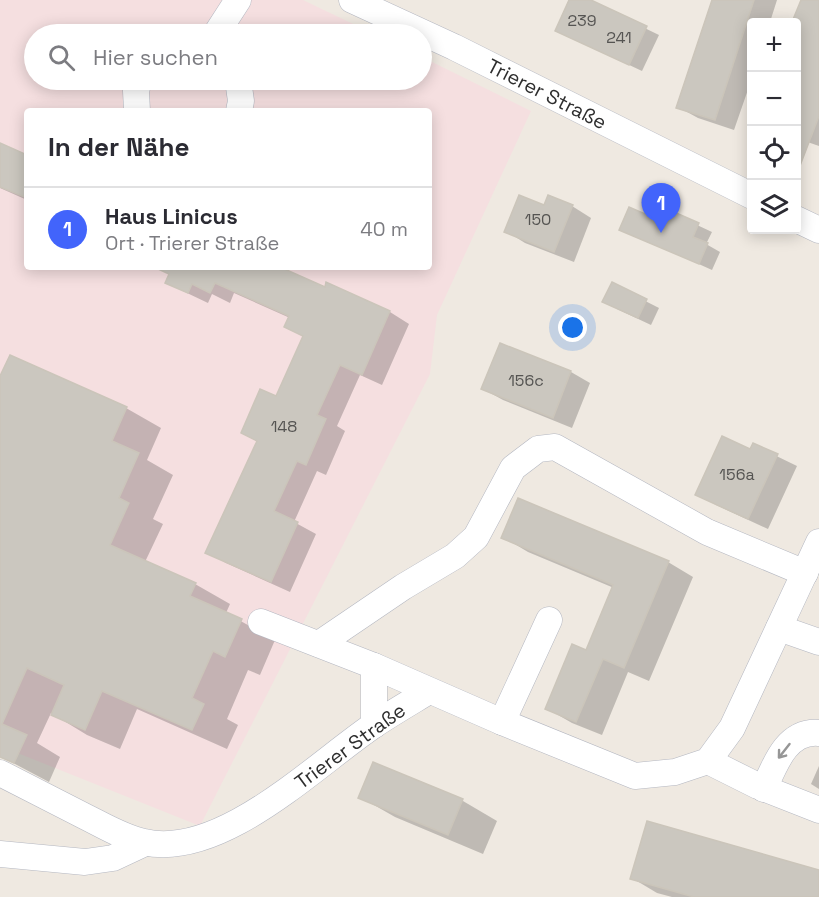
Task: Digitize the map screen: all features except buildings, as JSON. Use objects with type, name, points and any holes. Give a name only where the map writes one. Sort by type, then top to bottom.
[{"type":"street","points":[[222,24],[238,0]]},
{"type":"street","name":"Trierer Straße","points":[[352,0],[404,24]]},
{"type":"street","name":"Trierer Straße","points":[[432,37],[747,194]]},
{"type":"street","points":[[136,90],[137,108]]},
{"type":"street","points":[[239,90],[240,108]]},
{"type":"street","points":[[801,208],[819,211]]},
{"type":"street","points":[[801,221],[819,230]]},
{"type":"street","points":[[261,622],[374,666],[502,722],[635,776],[675,772],[708,761],[732,728],[814,556],[707,532],[555,447],[538,449],[513,468],[476,537],[455,556],[403,587],[319,644]]},
{"type":"street","points":[[502,722],[549,620]]},
{"type":"street","points":[[779,628],[819,642]]},
{"type":"street","points":[[374,666],[374,725]]},
{"type":"street","name":"Trierer Straße","points":[[0,773],[115,832],[145,843],[173,844],[193,840],[239,821],[281,796],[374,725],[429,691]]},
{"type":"street","points":[[764,789],[778,758],[794,738],[809,732],[819,733]]},
{"type":"street","points":[[708,761],[764,789],[819,810]]},
{"type":"street","points":[[0,854],[85,862],[119,856],[145,843]]},
{"type":"shaded area","points":[[0,0],[303,0],[353,24],[24,24],[24,90],[432,90],[432,62],[531,111],[437,315],[430,374],[200,826],[0,746]]},
{"type":"place","name":"Haus Linicus","points":[[661,233]]}]
